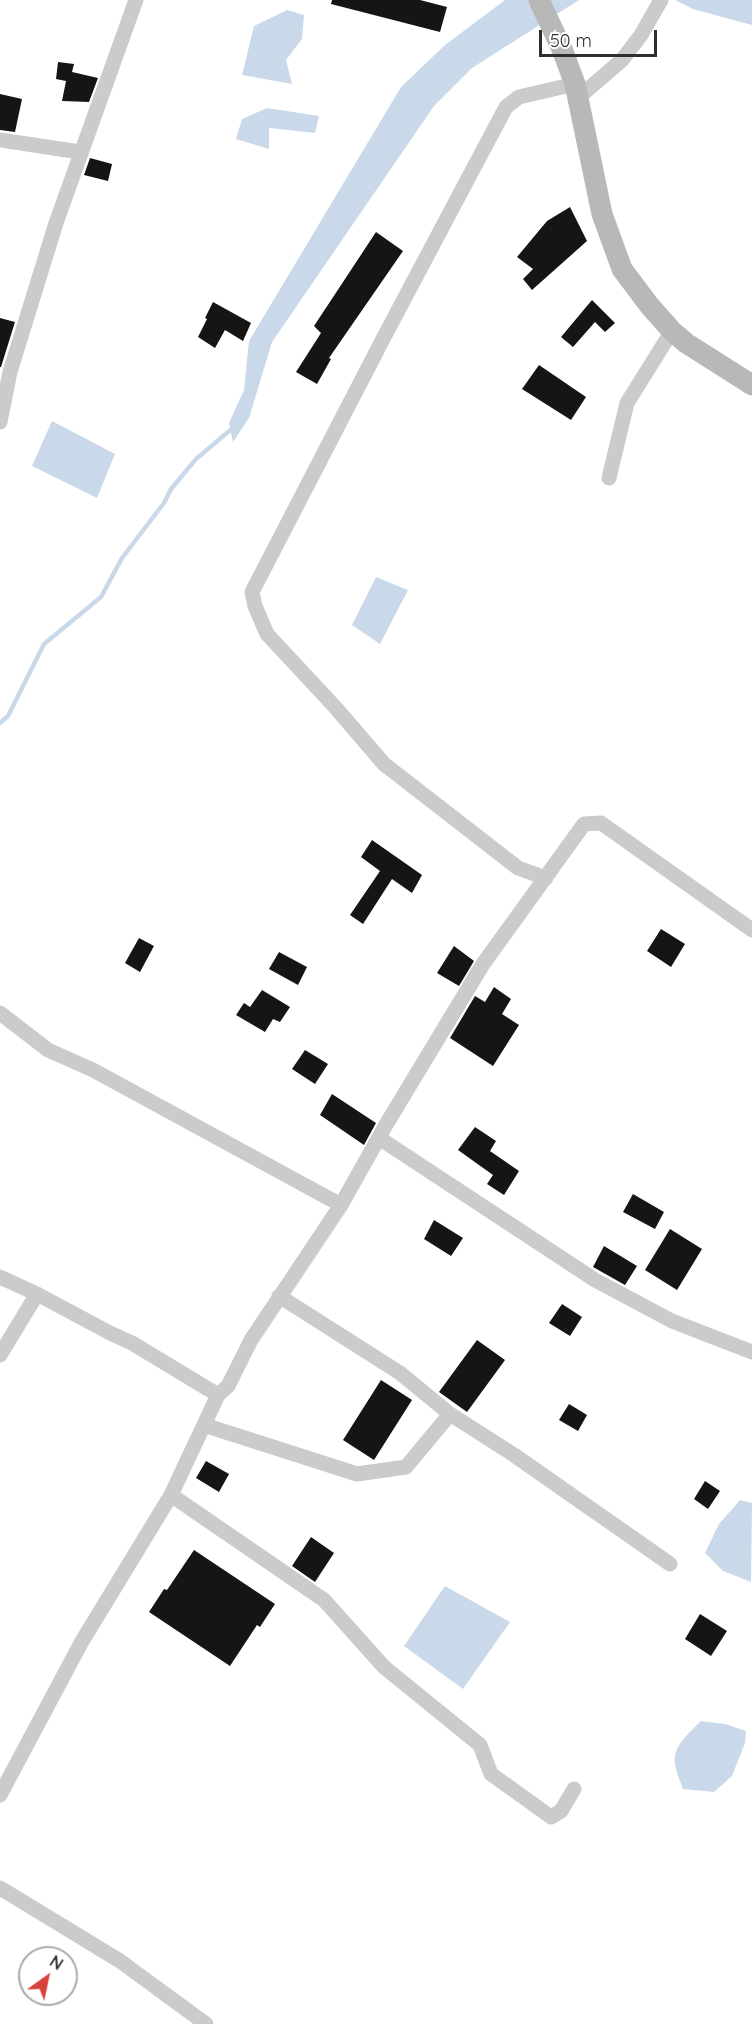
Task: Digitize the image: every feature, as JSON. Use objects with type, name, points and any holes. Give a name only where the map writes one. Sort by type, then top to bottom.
[{"type":"main road","points":[[538,0],[575,84],[602,214],[622,269],[672,331],[686,343],[752,385]]},
{"type":"street","points":[[0,422],[10,372],[56,223],[136,0]]},
{"type":"street","points":[[546,878],[518,868],[384,764],[267,634],[255,606],[252,592],[506,107],[519,97],[575,84],[622,60],[641,35],[660,0]]},
{"type":"street","points":[[0,140],[80,152]]},
{"type":"street","points":[[609,478],[627,403],[672,331]]},
{"type":"street","points":[[0,1795],[81,1643],[171,1496],[218,1395],[228,1386],[251,1340],[341,1204],[483,964],[584,824],[601,822],[752,930]]},
{"type":"street","points":[[0,1013],[48,1050],[112,1080],[341,1204]]},
{"type":"street","points":[[379,1138],[595,1280],[672,1321],[752,1352]]},
{"type":"street","points":[[0,1277],[132,1343],[218,1395]]},
{"type":"street","points":[[0,1355],[37,1294]]},
{"type":"street","points":[[279,1296],[400,1373],[450,1414],[514,1455],[670,1564]]},
{"type":"street","points":[[204,1425],[357,1473],[406,1467],[450,1414]]},
{"type":"street","points":[[171,1496],[324,1600],[384,1667],[480,1745],[491,1774],[551,1817],[561,1811],[574,1789]]},
{"type":"street","points":[[0,1888],[120,1960],[206,2024]]},
{"type":"water","points":[[505,0],[579,0],[472,68],[434,106],[272,342],[249,418],[233,442],[229,423],[244,390],[249,341],[401,87],[445,45]]},
{"type":"water","points":[[675,0],[752,0],[752,25],[693,9]]},
{"type":"water","points":[[287,10],[304,15],[302,39],[286,60],[292,84],[242,75],[254,26]]},
{"type":"water","points":[[267,108],[319,116],[315,133],[269,128],[269,149],[236,139],[242,119]]},
{"type":"water","points":[[52,421],[115,454],[97,498],[32,466]]},
{"type":"water","points":[[376,577],[408,590],[380,644],[352,625]]},
{"type":"water","points":[[740,1500],[752,1503],[751,1582],[723,1571],[705,1553],[719,1524]]},
{"type":"water","points":[[445,1586],[510,1622],[463,1689],[404,1646]]},
{"type":"water","points":[[701,1721],[725,1724],[746,1731],[745,1743],[732,1776],[714,1792],[683,1789],[675,1764],[676,1751],[679,1746]]},
{"type":"building","points":[[332,0],[420,0],[447,7],[440,32],[331,4]]},
{"type":"building","points":[[58,62],[74,64],[72,72],[98,78],[89,102],[62,101],[66,81],[56,79]]},
{"type":"building","points":[[0,94],[22,99],[15,132],[0,130]]},
{"type":"building","points":[[90,158],[112,164],[108,181],[84,175]]},
{"type":"building","points":[[570,207],[587,241],[532,290],[523,279],[533,269],[517,257],[547,221]]},
{"type":"building","points":[[376,232],[403,251],[329,358],[331,359],[317,384],[296,372],[321,333],[314,326]]},
{"type":"building","points":[[592,300],[615,323],[605,332],[595,322],[573,347],[561,337]]},
{"type":"building","points":[[213,302],[251,323],[243,341],[225,330],[215,348],[198,337]]},
{"type":"building","points":[[0,318],[15,322],[1,367],[0,367]]},
{"type":"building","points":[[539,365],[586,397],[571,420],[522,389]]},
{"type":"building","points":[[372,840],[422,875],[412,893],[392,879],[363,924],[350,915],[380,871],[361,857]]},
{"type":"building","points":[[661,929],[685,944],[671,967],[647,951]]},
{"type":"building","points":[[139,938],[154,946],[140,972],[125,963]]},
{"type":"building","points":[[454,946],[474,961],[459,986],[437,973]]},
{"type":"building","points":[[279,952],[307,967],[298,985],[269,969]]},
{"type":"building","points":[[494,987],[511,999],[502,1014],[519,1025],[493,1066],[450,1038],[475,996],[485,1002]]},
{"type":"building","points":[[262,990],[290,1007],[280,1022],[273,1019],[265,1032],[236,1015],[244,1003],[250,1007]]},
{"type":"building","points":[[305,1050],[328,1064],[315,1084],[292,1069]]},
{"type":"building","points":[[332,1094],[376,1123],[364,1145],[320,1115]]},
{"type":"building","points":[[475,1127],[496,1141],[490,1151],[519,1171],[504,1195],[487,1184],[493,1175],[458,1150]]},
{"type":"building","points":[[633,1194],[664,1212],[655,1229],[623,1212]]},
{"type":"building","points":[[434,1220],[463,1238],[451,1256],[424,1239]]},
{"type":"building","points":[[670,1229],[702,1249],[677,1290],[645,1270]]},
{"type":"building","points":[[604,1246],[637,1266],[625,1285],[593,1267]]},
{"type":"building","points":[[562,1304],[582,1317],[570,1336],[549,1323]]},
{"type":"building","points":[[477,1340],[505,1360],[467,1412],[439,1392]]},
{"type":"building","points":[[381,1380],[412,1400],[374,1460],[343,1440]]},
{"type":"building","points":[[569,1404],[587,1415],[578,1431],[559,1420]]},
{"type":"building","points":[[206,1461],[229,1474],[219,1492],[196,1478]]},
{"type":"building","points":[[705,1481],[720,1491],[708,1509],[694,1499]]},
{"type":"building","points":[[311,1537],[334,1553],[315,1582],[292,1566]]},
{"type":"building","points":[[194,1550],[275,1604],[260,1627],[257,1625],[230,1666],[149,1612]]},
{"type":"building","points":[[700,1614],[727,1631],[711,1656],[685,1639]]},
{"type":"waterway","points":[[0,723],[8,716],[44,644],[101,597],[122,558],[164,503],[171,489],[196,459],[235,426]]}]
